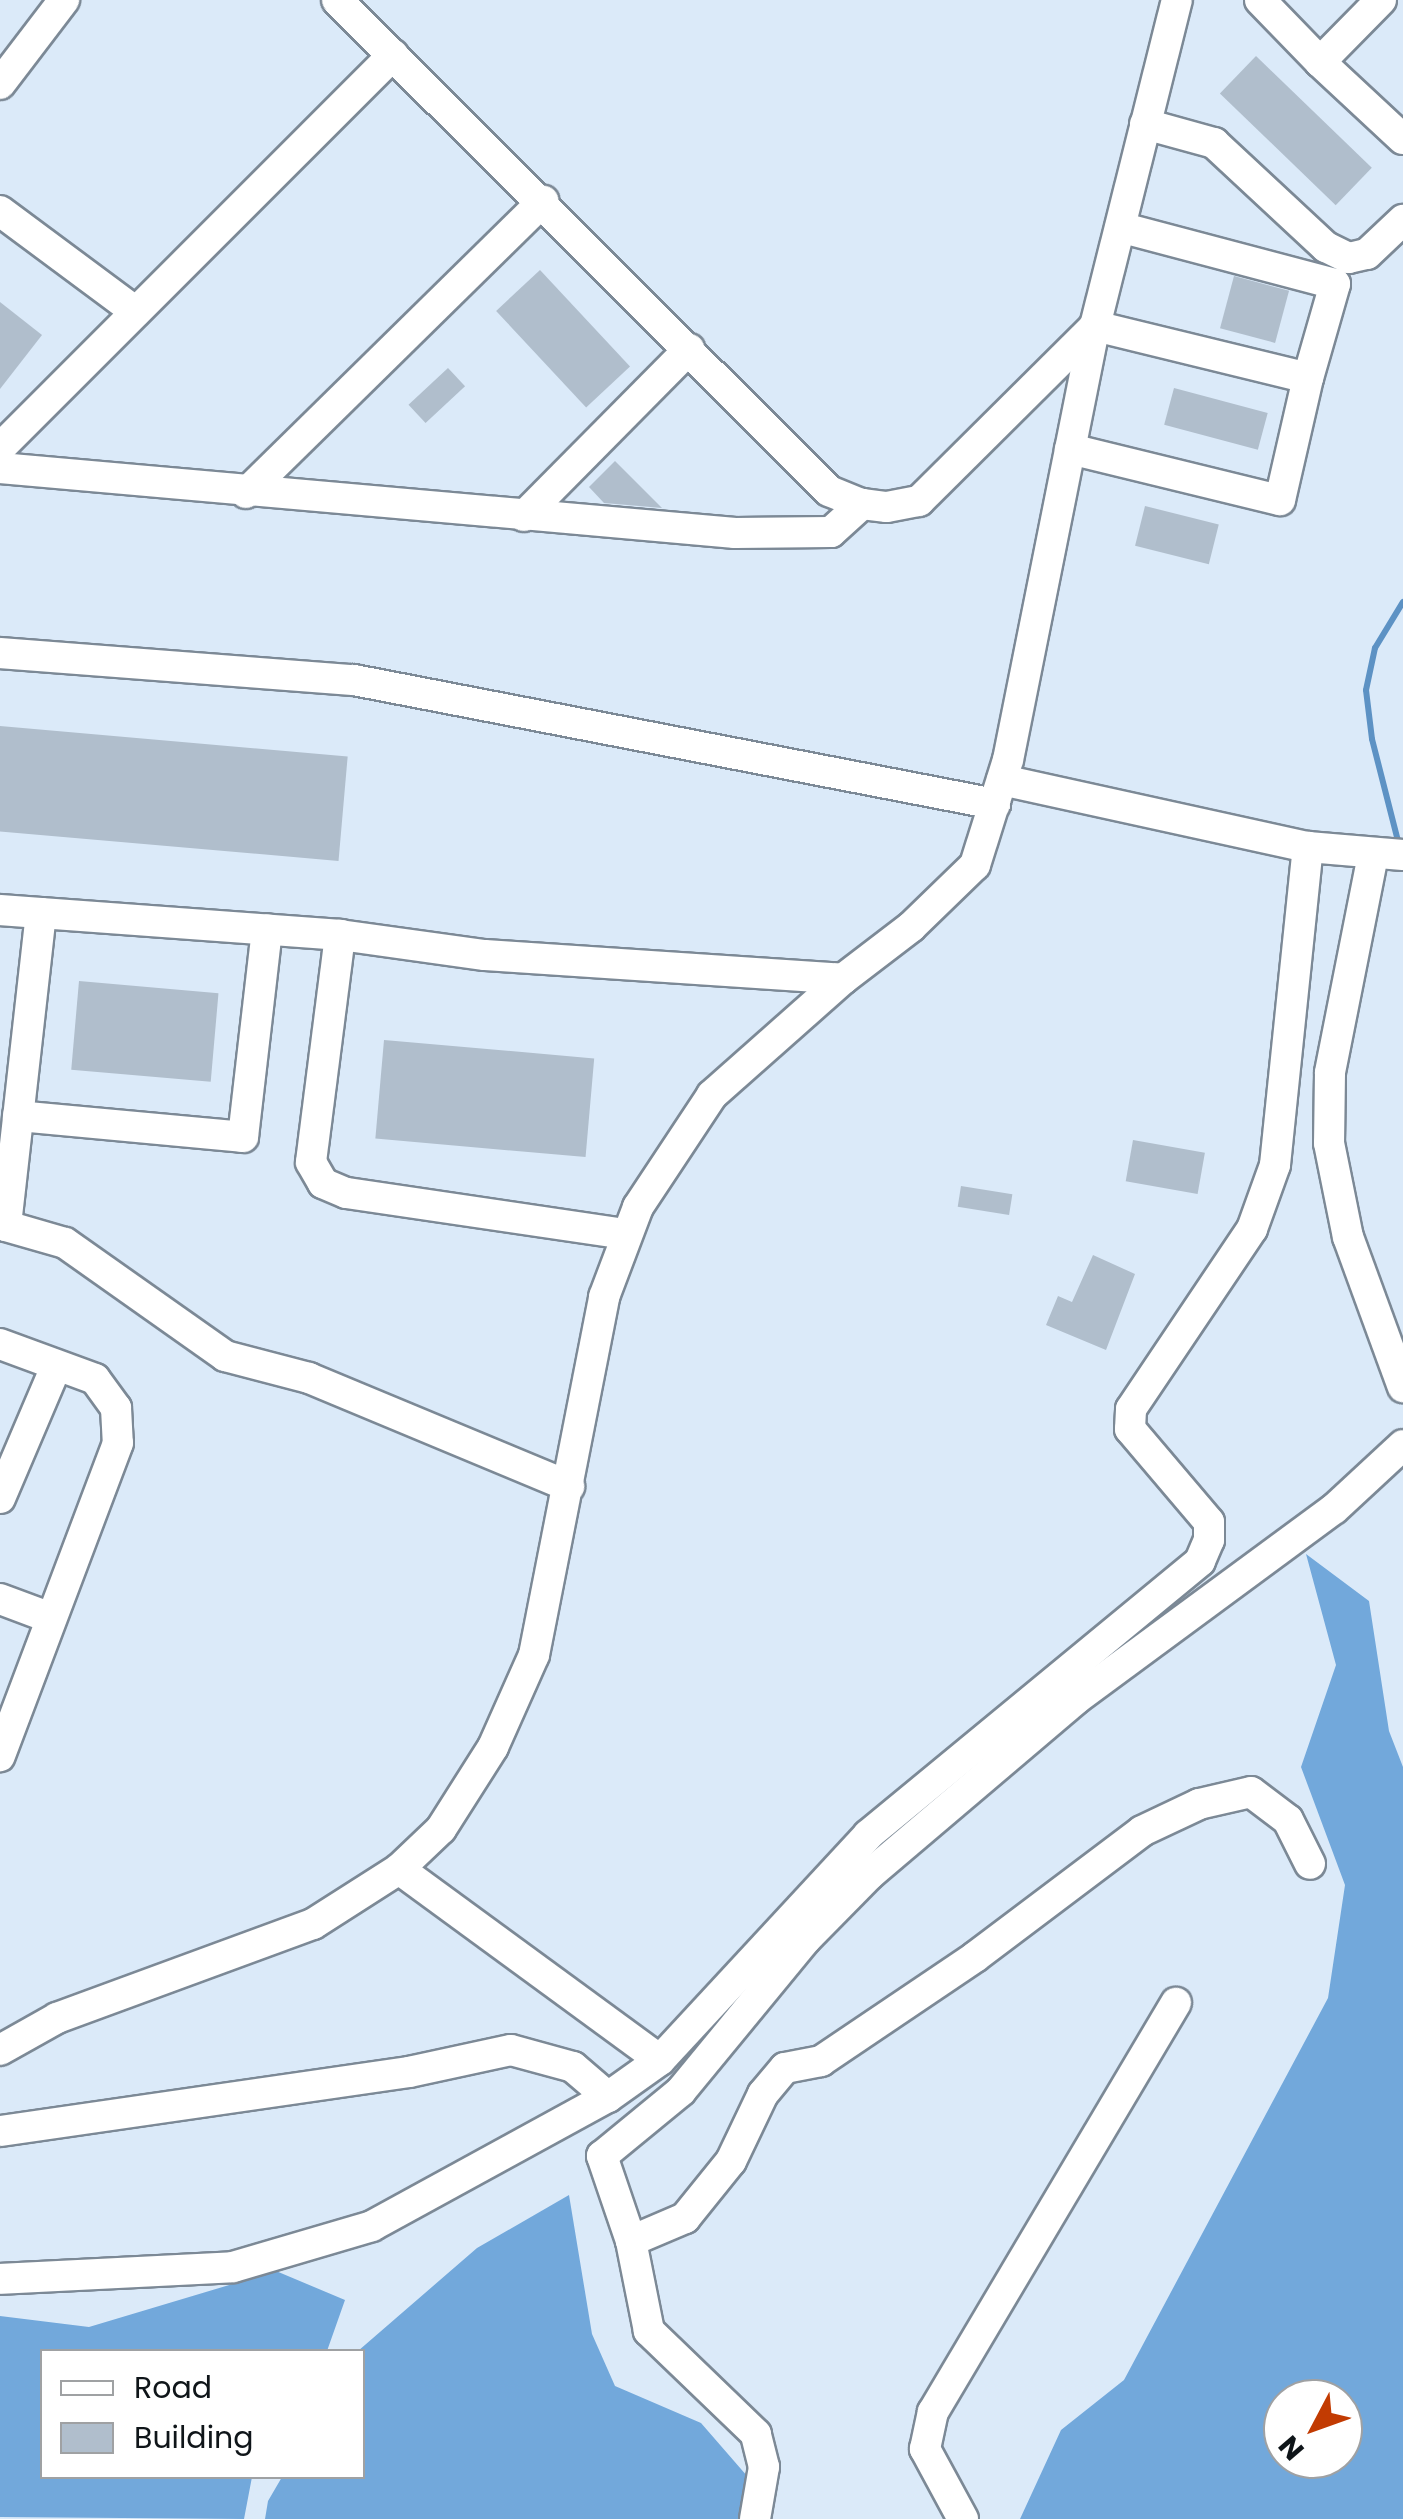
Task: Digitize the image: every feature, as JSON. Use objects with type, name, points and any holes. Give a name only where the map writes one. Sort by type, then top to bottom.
[{"type":"street","points":[[0,84],[64,0]]},
{"type":"street","points":[[337,0],[829,491],[862,504],[887,507],[919,501],[1095,326]]},
{"type":"street","points":[[0,2050],[57,2018],[313,1924],[399,1869],[441,1830],[493,1748],[534,1655],[604,1296],[625,1234],[670,1154],[712,1095],[842,979],[911,927],[975,864],[998,792],[1095,326],[1176,0]]},
{"type":"street","points":[[1260,0],[1403,139]]},
{"type":"street","points":[[1320,62],[1381,0]]},
{"type":"street","points":[[0,448],[393,55]]},
{"type":"street","points":[[1145,124],[1214,143],[1326,247],[1348,258],[1367,254],[1403,220]]},
{"type":"street","points":[[246,493],[543,202]]},
{"type":"street","points":[[0,211],[136,312]]},
{"type":"street","points":[[1070,450],[1280,500],[1335,284],[1120,227]]},
{"type":"street","points":[[1095,326],[1308,378]]},
{"type":"street","points":[[524,516],[689,349]]},
{"type":"street","points":[[0,468],[246,493],[809,535],[831,532],[862,504]]},
{"type":"street","points":[[0,653],[354,680],[1308,847],[1388,855],[1330,1073],[1330,1144],[1348,1237],[1403,1386]]},
{"type":"street","points":[[0,2279],[232,2267],[372,2226],[608,2097],[660,2060],[868,1835],[1200,1561],[1209,1540],[1209,1522],[1130,1428],[1131,1408],[1252,1229],[1276,1165],[1308,847]]},
{"type":"street","points":[[0,910],[340,935],[485,955],[842,979]]},
{"type":"street","points":[[41,913],[6,1226],[65,1242],[225,1356],[309,1378],[569,1486]]},
{"type":"street","points":[[18,1116],[243,1138],[267,930]]},
{"type":"street","points":[[340,935],[311,1162],[323,1183],[346,1193],[625,1234]]},
{"type":"street","points":[[0,1344],[95,1379],[116,1408],[118,1442],[0,1756]]},
{"type":"street","points":[[0,1498],[56,1367]]},
{"type":"street","points":[[754,2519],[764,2467],[756,2434],[649,2331],[631,2241],[602,2156],[680,2092],[819,1926],[870,1874],[1076,1699],[1334,1509],[1403,1445]]},
{"type":"street","points":[[0,1599],[52,1618]]},
{"type":"street","points":[[631,2241],[685,2218],[731,2161],[764,2094],[785,2068],[821,2061],[975,1957],[1142,1831],[1200,1804],[1250,1792],[1288,1820],[1310,1864]]},
{"type":"street","points":[[399,1869],[660,2060]]},
{"type":"street","points":[[963,2519],[925,2449],[933,2412],[1176,2003]]},
{"type":"street","points":[[0,2131],[408,2072],[512,2050],[572,2067],[608,2097]]},
{"type":"shaded area","points":[[1306,1554],[1369,1601],[1389,1731],[1403,1767],[1403,2519],[1020,2519],[1061,2430],[1124,2380],[1328,1998],[1345,1885],[1301,1767],[1336,1665]]},
{"type":"shaded area","points":[[569,2195],[592,2334],[615,2386],[701,2423],[754,2484],[747,2519],[265,2519],[268,2501],[281,2479],[365,2479],[365,2349],[360,2349],[477,2248]]},
{"type":"shaded area","points":[[276,2271],[345,2300],[328,2349],[40,2349],[40,2479],[252,2479],[244,2519],[0,2517],[0,2316],[89,2327]]},
{"type":"building","points":[[1256,56],[1372,168],[1336,205],[1220,93]]},
{"type":"building","points":[[540,270],[630,367],[586,407],[496,311]]},
{"type":"building","points":[[1234,276],[1289,291],[1275,343],[1220,328]]},
{"type":"building","points":[[0,302],[42,335],[0,389]]},
{"type":"building","points":[[448,368],[465,386],[426,423],[409,405]]},
{"type":"building","points":[[1174,388],[1268,413],[1258,450],[1164,425]]},
{"type":"building","points":[[615,461],[662,508],[604,503],[589,487]]},
{"type":"building","points":[[1145,506],[1219,524],[1209,564],[1135,546]]},
{"type":"building","points":[[0,726],[348,756],[339,861],[0,831]]},
{"type":"building","points":[[79,981],[218,993],[211,1082],[71,1070]]},
{"type":"building","points":[[384,1040],[594,1058],[586,1157],[375,1139]]},
{"type":"building","points":[[1133,1140],[1205,1153],[1198,1194],[1126,1181]]},
{"type":"building","points":[[961,1186],[1012,1194],[1009,1215],[958,1207]]},
{"type":"building","points":[[1093,1255],[1135,1274],[1106,1350],[1046,1325],[1058,1296],[1072,1302]]},
{"type":"waterway","points":[[1399,845],[1372,739],[1366,690],[1375,648],[1403,602]]}]
